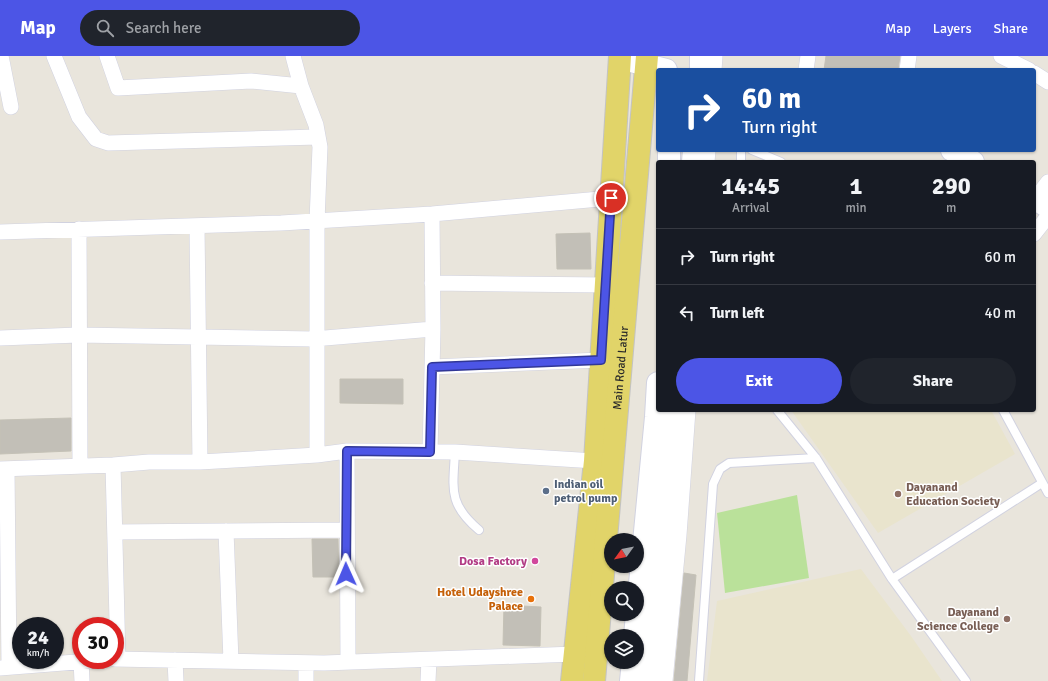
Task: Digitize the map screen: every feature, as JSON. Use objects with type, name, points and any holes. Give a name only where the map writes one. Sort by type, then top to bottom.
[{"type":"main road","name":"Main Road Latur","points":[[572,681],[595,461],[620,57]]},
{"type":"main road","name":"Main Road Latur","points":[[594,681],[653,64]]},
{"type":"street","points":[[1,56],[11,107]]},
{"type":"street","points":[[54,56],[79,117],[96,139],[108,143],[318,137]]},
{"type":"street","points":[[107,56],[118,88],[251,81],[301,86]]},
{"type":"street","points":[[292,56],[320,147],[317,221],[317,455]]},
{"type":"street","points":[[674,68],[676,56]]},
{"type":"street","points":[[701,56],[701,68]]},
{"type":"street","points":[[714,68],[715,56]]},
{"type":"street","points":[[806,68],[808,56]]},
{"type":"street","points":[[907,68],[909,56]]},
{"type":"street","points":[[1001,56],[1024,68]]},
{"type":"street","points":[[620,57],[653,64]]},
{"type":"street","points":[[1036,75],[1048,82]]},
{"type":"street","points":[[956,152],[970,160]]},
{"type":"street","points":[[1039,201],[1048,182]]},
{"type":"street","points":[[0,232],[197,227],[317,221],[432,214],[611,198]]},
{"type":"street","points":[[430,452],[433,329],[432,214]]},
{"type":"street","points":[[1036,231],[1048,216]]},
{"type":"street","points":[[197,227],[200,462]]},
{"type":"street","points":[[79,229],[80,466]]},
{"type":"street","points":[[432,283],[605,285]]},
{"type":"street","points":[[0,338],[80,335],[317,338],[433,329]]},
{"type":"street","points":[[432,367],[601,360]]},
{"type":"street","points":[[636,629],[656,404]]},
{"type":"street","points":[[652,681],[673,412]]},
{"type":"street","points":[[665,681],[688,412]]},
{"type":"street","points":[[347,451],[346,530],[348,662]]},
{"type":"street","points":[[72,663],[5,668],[3,469],[113,465],[149,462],[200,462],[317,455],[347,451],[455,452],[595,461]]},
{"type":"street","points":[[113,465],[116,617]]},
{"type":"street","points":[[115,532],[346,530]]},
{"type":"street","points":[[226,531],[231,661]]},
{"type":"street","points":[[124,659],[306,663],[575,654]]},
{"type":"street","points":[[176,660],[176,681]]},
{"type":"street","points":[[428,681],[429,660]]},
{"type":"street","points":[[306,663],[306,681]]},
{"type":"street","points":[[81,669],[82,681]]},
{"type":"street","points":[[631,681],[632,669]]},
{"type":"lane","points":[[757,152],[776,160]]},
{"type":"lane","points":[[779,412],[816,458],[892,579],[966,681]]},
{"type":"lane","points":[[1005,412],[1048,493]]},
{"type":"lane","points":[[455,452],[453,484],[456,502],[465,518],[479,530]]},
{"type":"lane","points":[[699,681],[713,484],[720,469],[729,463],[816,458]]},
{"type":"lane","points":[[892,579],[1042,483]]},
{"type":"shaded area","name":"Dayanand Education Society","points":[[792,412],[992,412],[1015,454],[878,533]]},
{"type":"shaded area","points":[[861,569],[911,636],[942,681],[707,681],[717,601]]},
{"type":"green space","points":[[797,495],[809,578],[725,593],[717,513]]},
{"type":"building","points":[[826,56],[900,56],[898,68],[824,68]]},
{"type":"building","points":[[590,233],[591,269],[557,269],[556,234]]},
{"type":"building","points":[[340,379],[403,379],[403,404],[340,403]]},
{"type":"building","points":[[71,418],[71,451],[0,454],[0,420]]},
{"type":"building","points":[[312,539],[338,539],[339,577],[313,577]]},
{"type":"building","points":[[684,573],[696,575],[687,681],[674,681]]},
{"type":"building","points":[[504,605],[541,607],[540,646],[503,645]]},
{"type":"place","name":"Indian oil petrol pump","points":[[546,491]]},
{"type":"place","name":"Dayanand Education Society","points":[[898,494]]},
{"type":"place","name":"Dosa Factory","points":[[535,561]]},
{"type":"place","name":"Hotel Udayshree Palace","points":[[531,599]]},
{"type":"place","name":"Dayanand Science College","points":[[1007,619]]},
{"type":"route","points":[[346,574],[347,451],[430,452],[432,367],[601,360],[611,198]]}]
